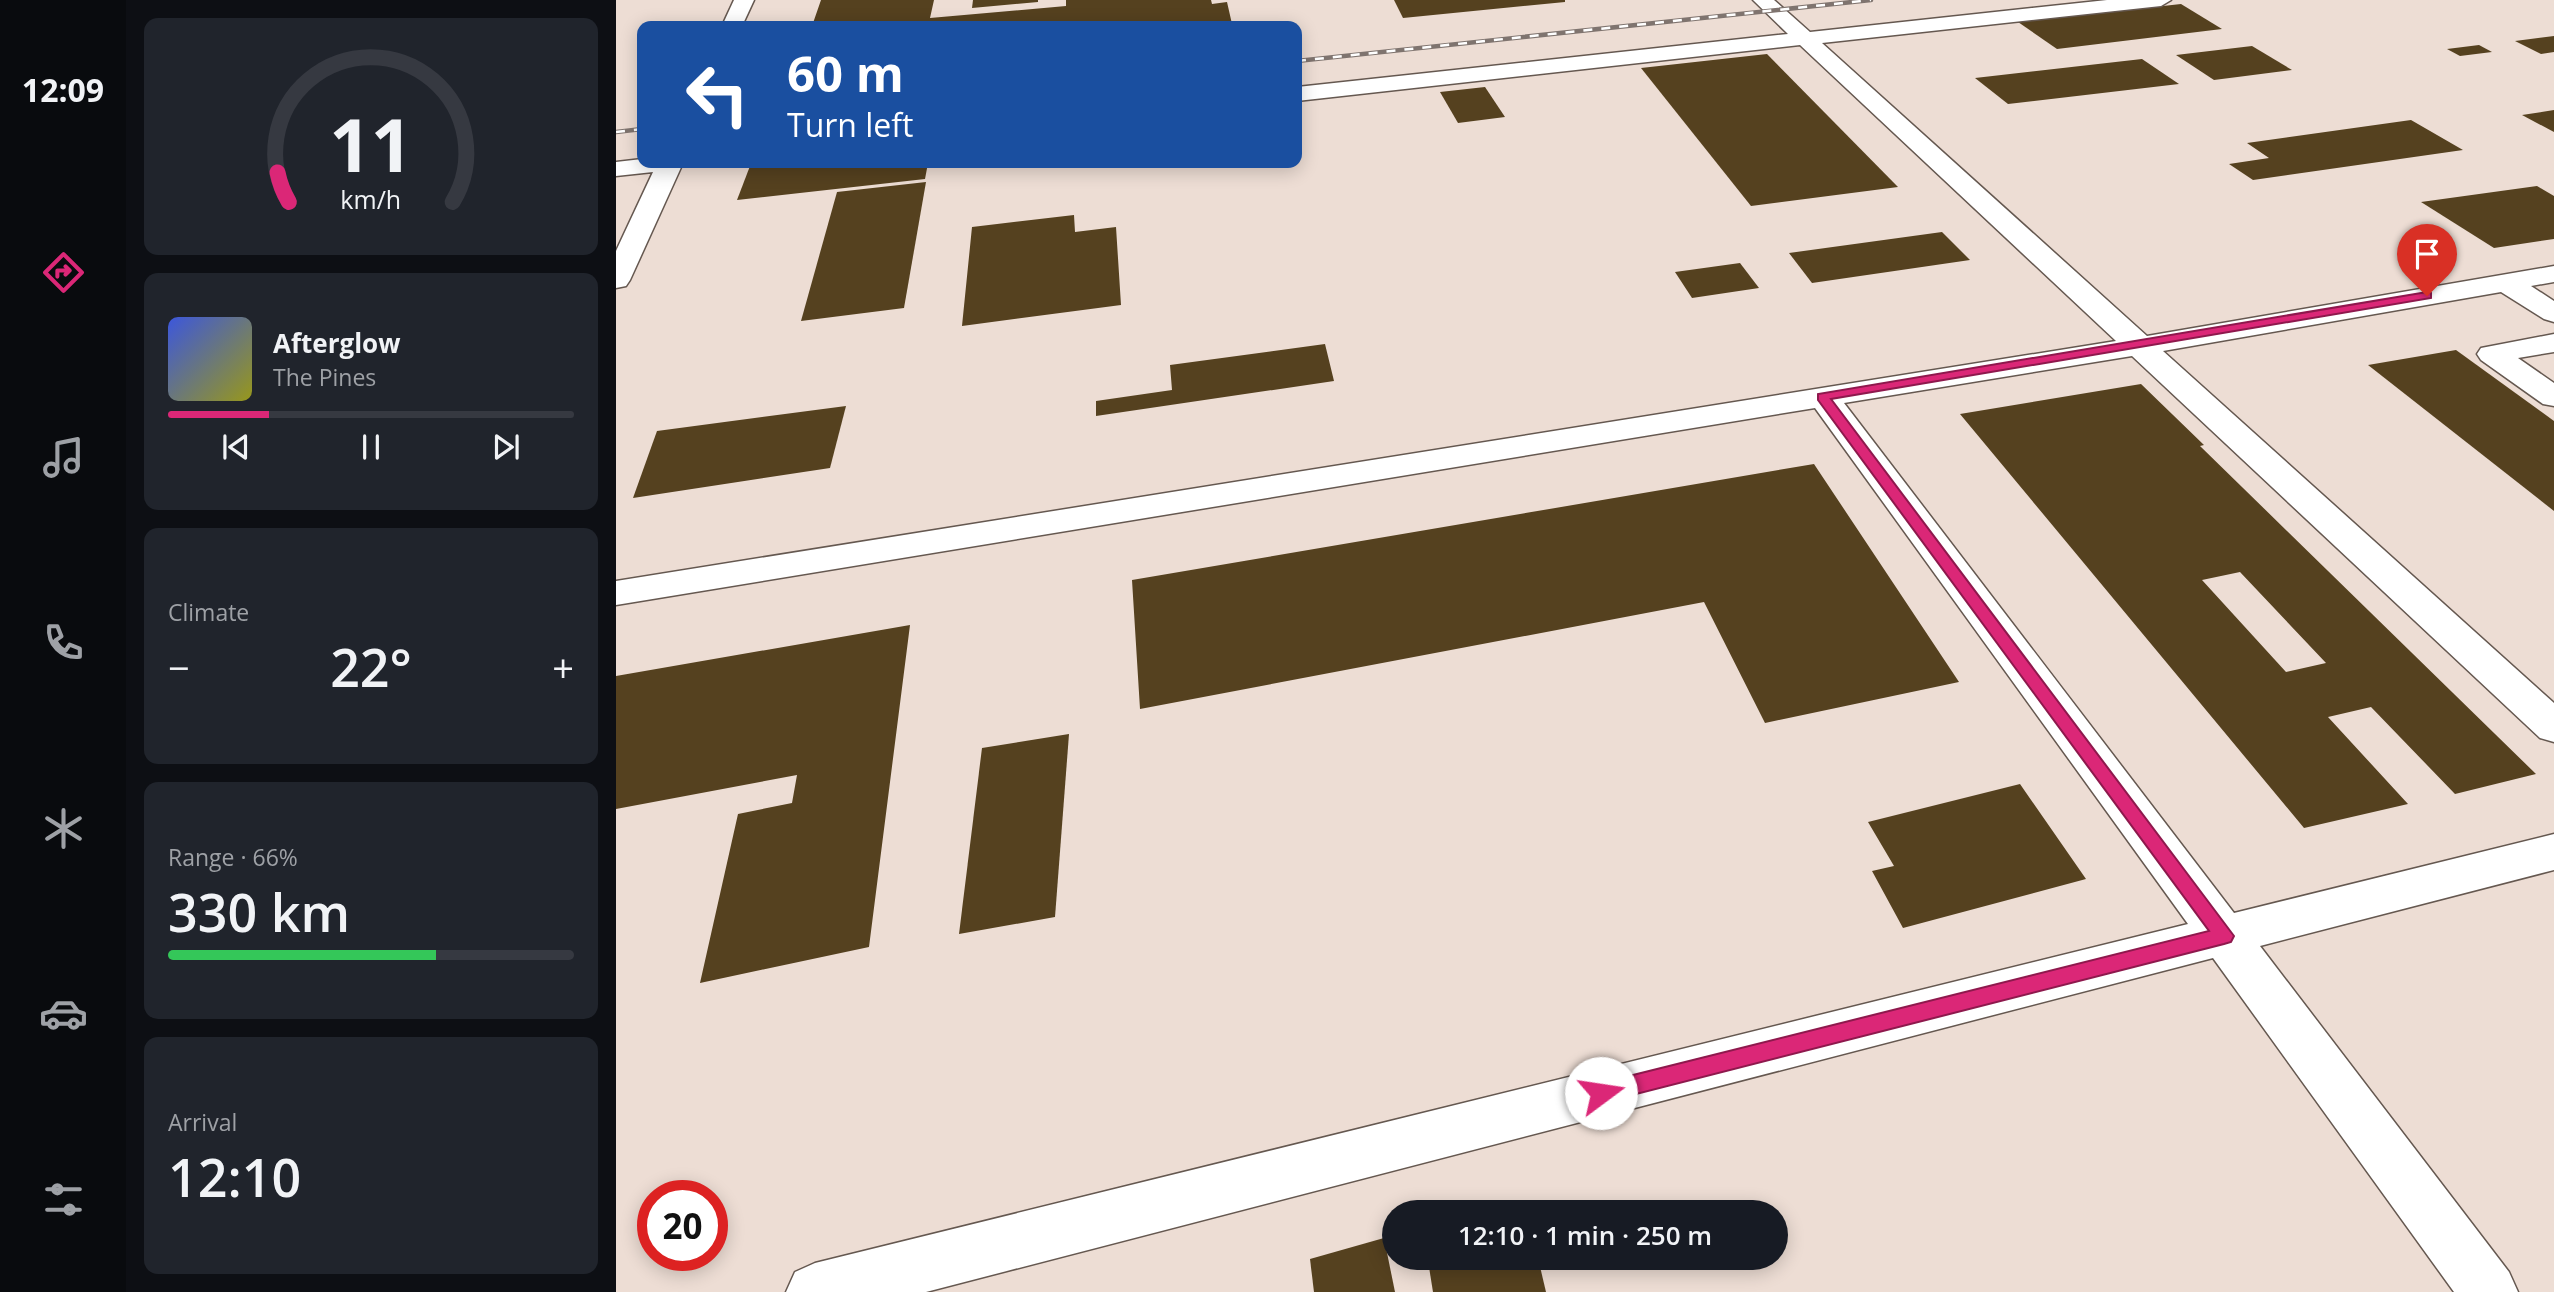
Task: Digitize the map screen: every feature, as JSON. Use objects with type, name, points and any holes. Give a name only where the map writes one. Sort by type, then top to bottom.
[{"type":"lane","points":[[734,21],[744,0]]},
{"type":"lane","points":[[1763,0],[2554,727]]},
{"type":"lane","points":[[1302,93],[2154,0]]},
{"type":"lane","points":[[616,169],[637,167]]},
{"type":"lane","points":[[616,281],[668,168]]},
{"type":"lane","points":[[616,593],[2139,346],[2554,274]]},
{"type":"lane","points":[[2505,282],[2554,313]]},
{"type":"lane","points":[[2554,344],[2492,354],[2554,397]]},
{"type":"lane","points":[[1823,397],[2490,1292]]},
{"type":"lane","points":[[815,1292],[2554,852]]},
{"type":"building","points":[[821,0],[934,0],[930,18],[1066,6],[1066,0],[1211,0],[1212,4],[1227,2],[1231,21],[814,21]]},
{"type":"building","points":[[973,0],[1038,0],[1038,2],[972,8]]},
{"type":"building","points":[[1394,0],[1565,0],[1565,2],[1403,18]]},
{"type":"building","points":[[2181,4],[2222,29],[2057,49],[2018,22]]},
{"type":"building","points":[[2554,36],[2554,52],[2541,54],[2515,41]]},
{"type":"building","points":[[2479,45],[2492,52],[2460,56],[2447,49]]},
{"type":"building","points":[[2252,46],[2292,70],[2214,80],[2176,55]]},
{"type":"building","points":[[1767,54],[1898,187],[1751,206],[1641,68]]},
{"type":"building","points":[[2142,59],[2179,84],[2008,104],[1975,78]]},
{"type":"building","points":[[1485,87],[1505,117],[1458,123],[1440,92]]},
{"type":"building","points":[[2554,110],[2554,132],[2522,115]]},
{"type":"building","points":[[2411,120],[2463,150],[2253,180],[2229,164],[2269,158],[2247,143]]},
{"type":"building","points":[[749,168],[927,168],[925,179],[737,200]]},
{"type":"building","points":[[926,182],[904,308],[801,321],[837,192]]},
{"type":"building","points":[[2537,186],[2554,196],[2554,239],[2494,248],[2421,202]]},
{"type":"building","points":[[1074,215],[1075,232],[1116,227],[1121,305],[962,326],[972,227]]},
{"type":"building","points":[[1942,232],[1970,260],[1812,283],[1789,253]]},
{"type":"building","points":[[1740,263],[1759,288],[1692,298],[1675,272]]},
{"type":"building","points":[[1325,344],[1334,381],[1096,416],[1096,401],[1172,390],[1170,365]]},
{"type":"building","points":[[2456,350],[2554,421],[2554,511],[2368,365]]},
{"type":"building","points":[[2141,384],[2204,445],[2200,446],[2536,774],[2455,794],[2371,707],[2328,717],[2408,804],[2304,828],[1960,414]],"holes":[[[2240,572],[2326,663],[2286,672],[2202,580]]]},
{"type":"building","points":[[846,406],[830,468],[633,498],[657,431]]},
{"type":"building","points":[[1814,464],[1959,682],[1765,723],[1704,602],[1140,709],[1132,580]]},
{"type":"building","points":[[910,625],[869,947],[700,983],[738,814],[792,803],[797,775],[616,809],[616,676]]},
{"type":"building","points":[[1069,734],[1055,917],[959,934],[982,748]]},
{"type":"building","points":[[2020,784],[2086,879],[1903,928],[1872,871],[1894,866],[1868,822]]},
{"type":"building","points":[[1382,1239],[1382,1270],[1391,1270],[1395,1292],[1314,1292],[1310,1259]]},
{"type":"building","points":[[1429,1270],[1541,1270],[1546,1292],[1433,1292]]},
{"type":"railway","points":[[1302,60],[1871,0]]},
{"type":"railway","points":[[616,132],[637,130]]},
{"type":"route","points":[[1601,1093],[2224,936],[1823,397],[2427,296]]}]
